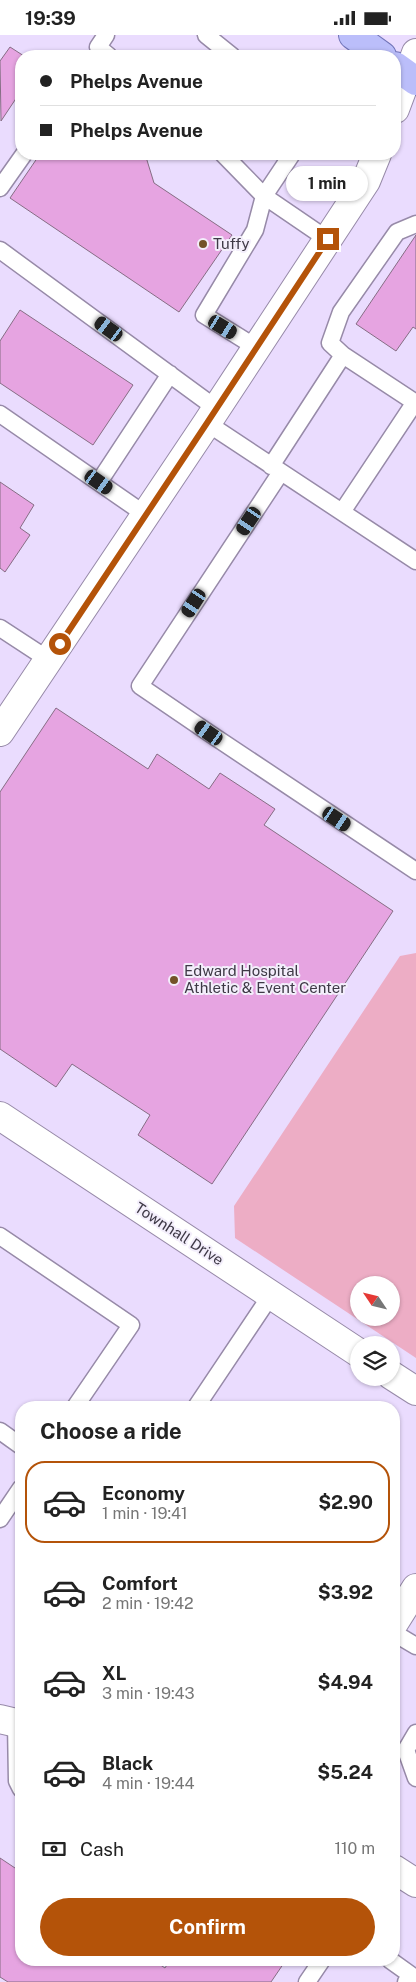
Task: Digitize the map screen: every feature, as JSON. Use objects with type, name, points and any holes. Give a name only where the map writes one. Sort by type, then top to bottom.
[{"type":"main road","points":[[353,35],[374,50]]},
{"type":"street","points":[[401,92],[409,69]]},
{"type":"street","points":[[2,724],[49,660],[257,348],[366,181],[375,160]]},
{"type":"street","name":"Townhall Drive","points":[[0,1116],[350,1347]]},
{"type":"street","points":[[400,1381],[416,1391]]},
{"type":"street","points":[[400,1613],[416,1588]]},
{"type":"street","points":[[400,1873],[416,1883]]},
{"type":"lane","points":[[206,35],[225,50]]},
{"type":"lane","points":[[0,188],[20,160]]},
{"type":"lane","points":[[229,160],[264,197],[328,239]]},
{"type":"lane","points":[[257,348],[204,315],[255,230],[264,197],[288,160]]},
{"type":"lane","points":[[342,512],[415,403],[343,355],[330,343],[341,311],[397,233],[416,224]]},
{"type":"lane","points":[[0,252],[170,374],[212,416],[276,469],[416,560]]},
{"type":"lane","points":[[343,355],[276,469],[140,685],[416,871]]},
{"type":"lane","points":[[99,482],[170,374]]},
{"type":"lane","points":[[0,414],[146,515]]},
{"type":"lane","points":[[0,627],[49,660]]},
{"type":"lane","points":[[0,1236],[131,1325],[79,1401]]},
{"type":"lane","points":[[200,1401],[271,1295]]},
{"type":"lane","points":[[0,1431],[15,1442]]},
{"type":"lane","points":[[0,1519],[15,1497]]},
{"type":"lane","points":[[400,1637],[416,1646]]},
{"type":"lane","points":[[12,1722],[15,1766]]},
{"type":"lane","points":[[416,1733],[406,1750],[416,1778]]},
{"type":"lane","points":[[307,1982],[318,1966]]},
{"type":"lane","points":[[398,1966],[411,1975],[406,1982]]},
{"type":"shaded area","points":[[416,953],[416,1358],[400,1347],[400,1336],[383,1336],[368,1326],[400,1326],[400,1276],[350,1276],[350,1314],[235,1238],[234,1206],[400,956]]},
{"type":"building","points":[[10,47],[15,50],[15,100],[1,121],[0,61]]},
{"type":"building","points":[[36,160],[147,160],[154,183],[232,235],[179,312],[10,198]]},
{"type":"building","points":[[416,235],[416,329],[413,327],[396,351],[356,324]]},
{"type":"building","points":[[20,310],[133,385],[93,445],[0,383],[0,341]]},
{"type":"building","points":[[0,482],[34,505],[20,528],[30,535],[5,572],[0,568]]},
{"type":"building","name":"Edward Hospital Athletic & Event Center","points":[[56,708],[148,769],[157,754],[209,789],[220,773],[275,809],[264,825],[393,911],[212,1184],[138,1135],[150,1115],[72,1064],[56,1087],[0,1049],[0,792]]},
{"type":"building","points":[[0,1858],[15,1868],[15,1966],[162,1966],[165,1968],[166,1966],[282,1966],[271,1982],[8,1982],[0,1977]]},
{"type":"place","name":"Tuffy","points":[[203,244]]},
{"type":"place","name":"Edward Hospital Athletic & Event Center","points":[[174,980]]},
{"type":"route","points":[[60,644],[328,239]]}]
